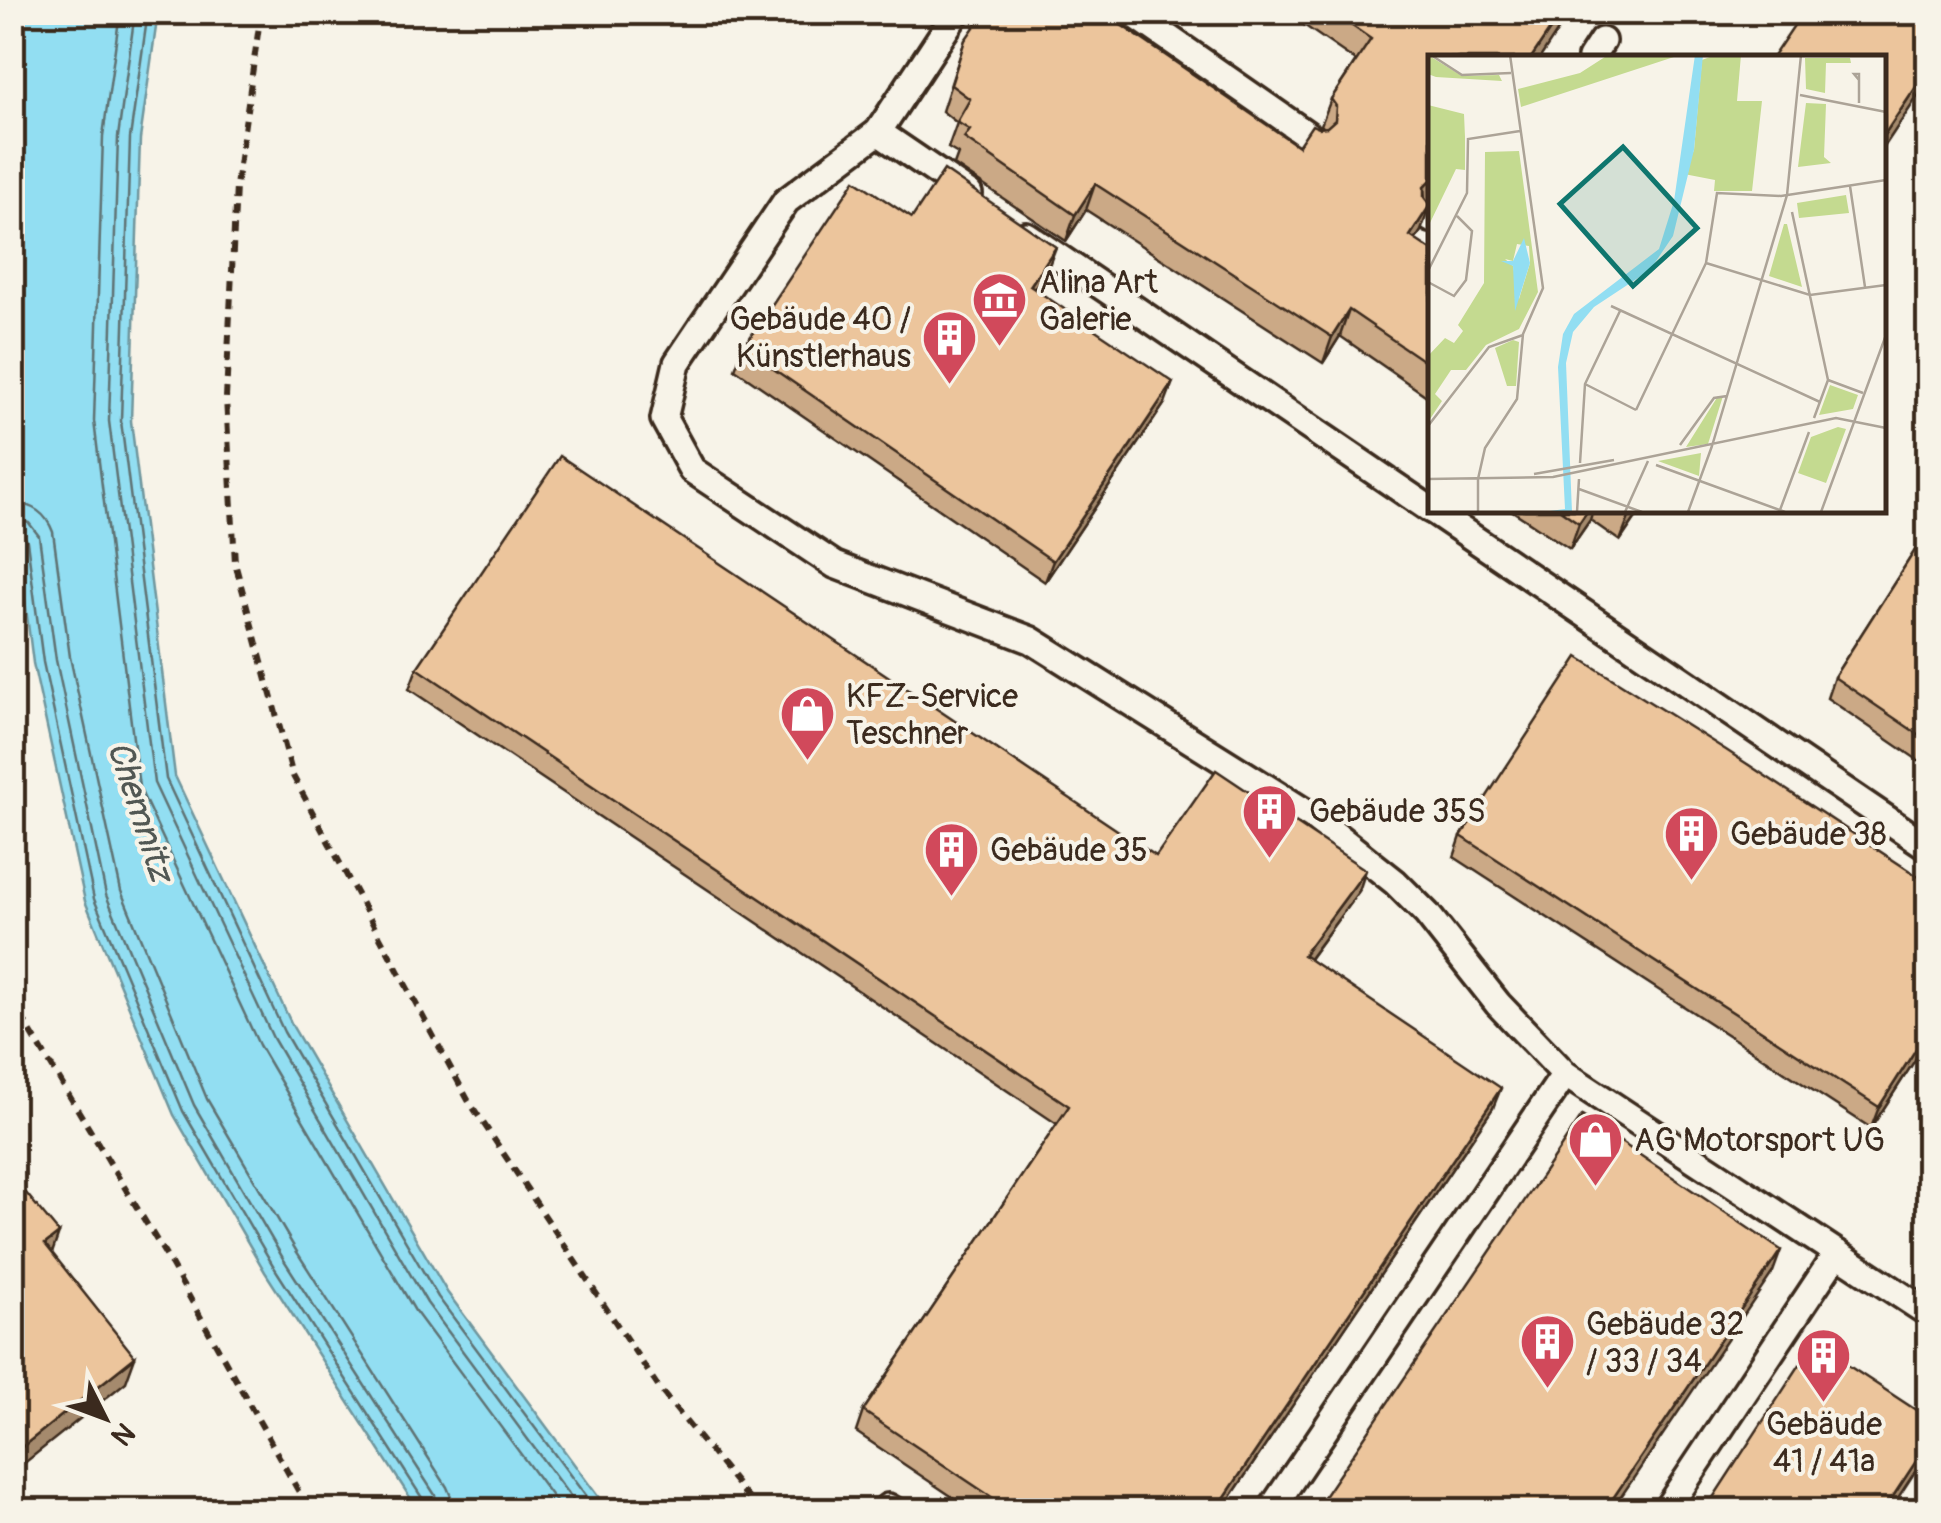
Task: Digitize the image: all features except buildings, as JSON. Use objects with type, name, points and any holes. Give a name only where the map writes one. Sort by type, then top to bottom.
[{"type":"lane","points":[[957,12],[878,132],[786,201],[677,363],[664,418],[692,470],[835,565],[1031,640],[1313,817],[1427,914],[1498,1004],[1566,1074],[1928,1313]]},
{"type":"lane","points":[[1131,12],[1312,138]]},
{"type":"lane","points":[[878,132],[982,204]]},
{"type":"lane","points":[[1013,225],[1428,508]]},
{"type":"lane","points":[[1434,512],[1928,847]]},
{"type":"lane","points":[[1271,1510],[1566,1074]]},
{"type":"lane","points":[[1666,1510],[1838,1253]]},
{"type":"path","points":[[261,12],[236,186],[226,398],[236,563],[293,776],[468,1100],[661,1391],[758,1510]]},
{"type":"path","points":[[12,1002],[168,1259],[309,1510]]},
{"type":"water","name":"Chemnitz","points":[[25,13],[158,13],[140,139],[131,421],[175,776],[293,1027],[447,1292],[608,1510],[418,1510],[265,1272],[174,1115],[85,901],[33,663],[13,505],[12,66]]},
{"type":"place","name":"Alina Art Galerie","points":[[1000,349]]},
{"type":"place","name":"Gebäude 40 / Künstlerhaus","points":[[950,386]]},
{"type":"place","name":"KFZ-Service Teschner","points":[[807,763]]},
{"type":"place","name":"Gebäude 35S","points":[[1270,860]]},
{"type":"place","name":"Gebäude 38","points":[[1691,883]]},
{"type":"place","name":"Gebäude 35","points":[[951,899]]},
{"type":"place","name":"AG Motorsport UG","points":[[1595,1189]]},
{"type":"place","name":"Gebäude 32 / 33 / 34","points":[[1547,1391]]},
{"type":"place","name":"Gebäude 41 / 41a","points":[[1824,1404]]}]
